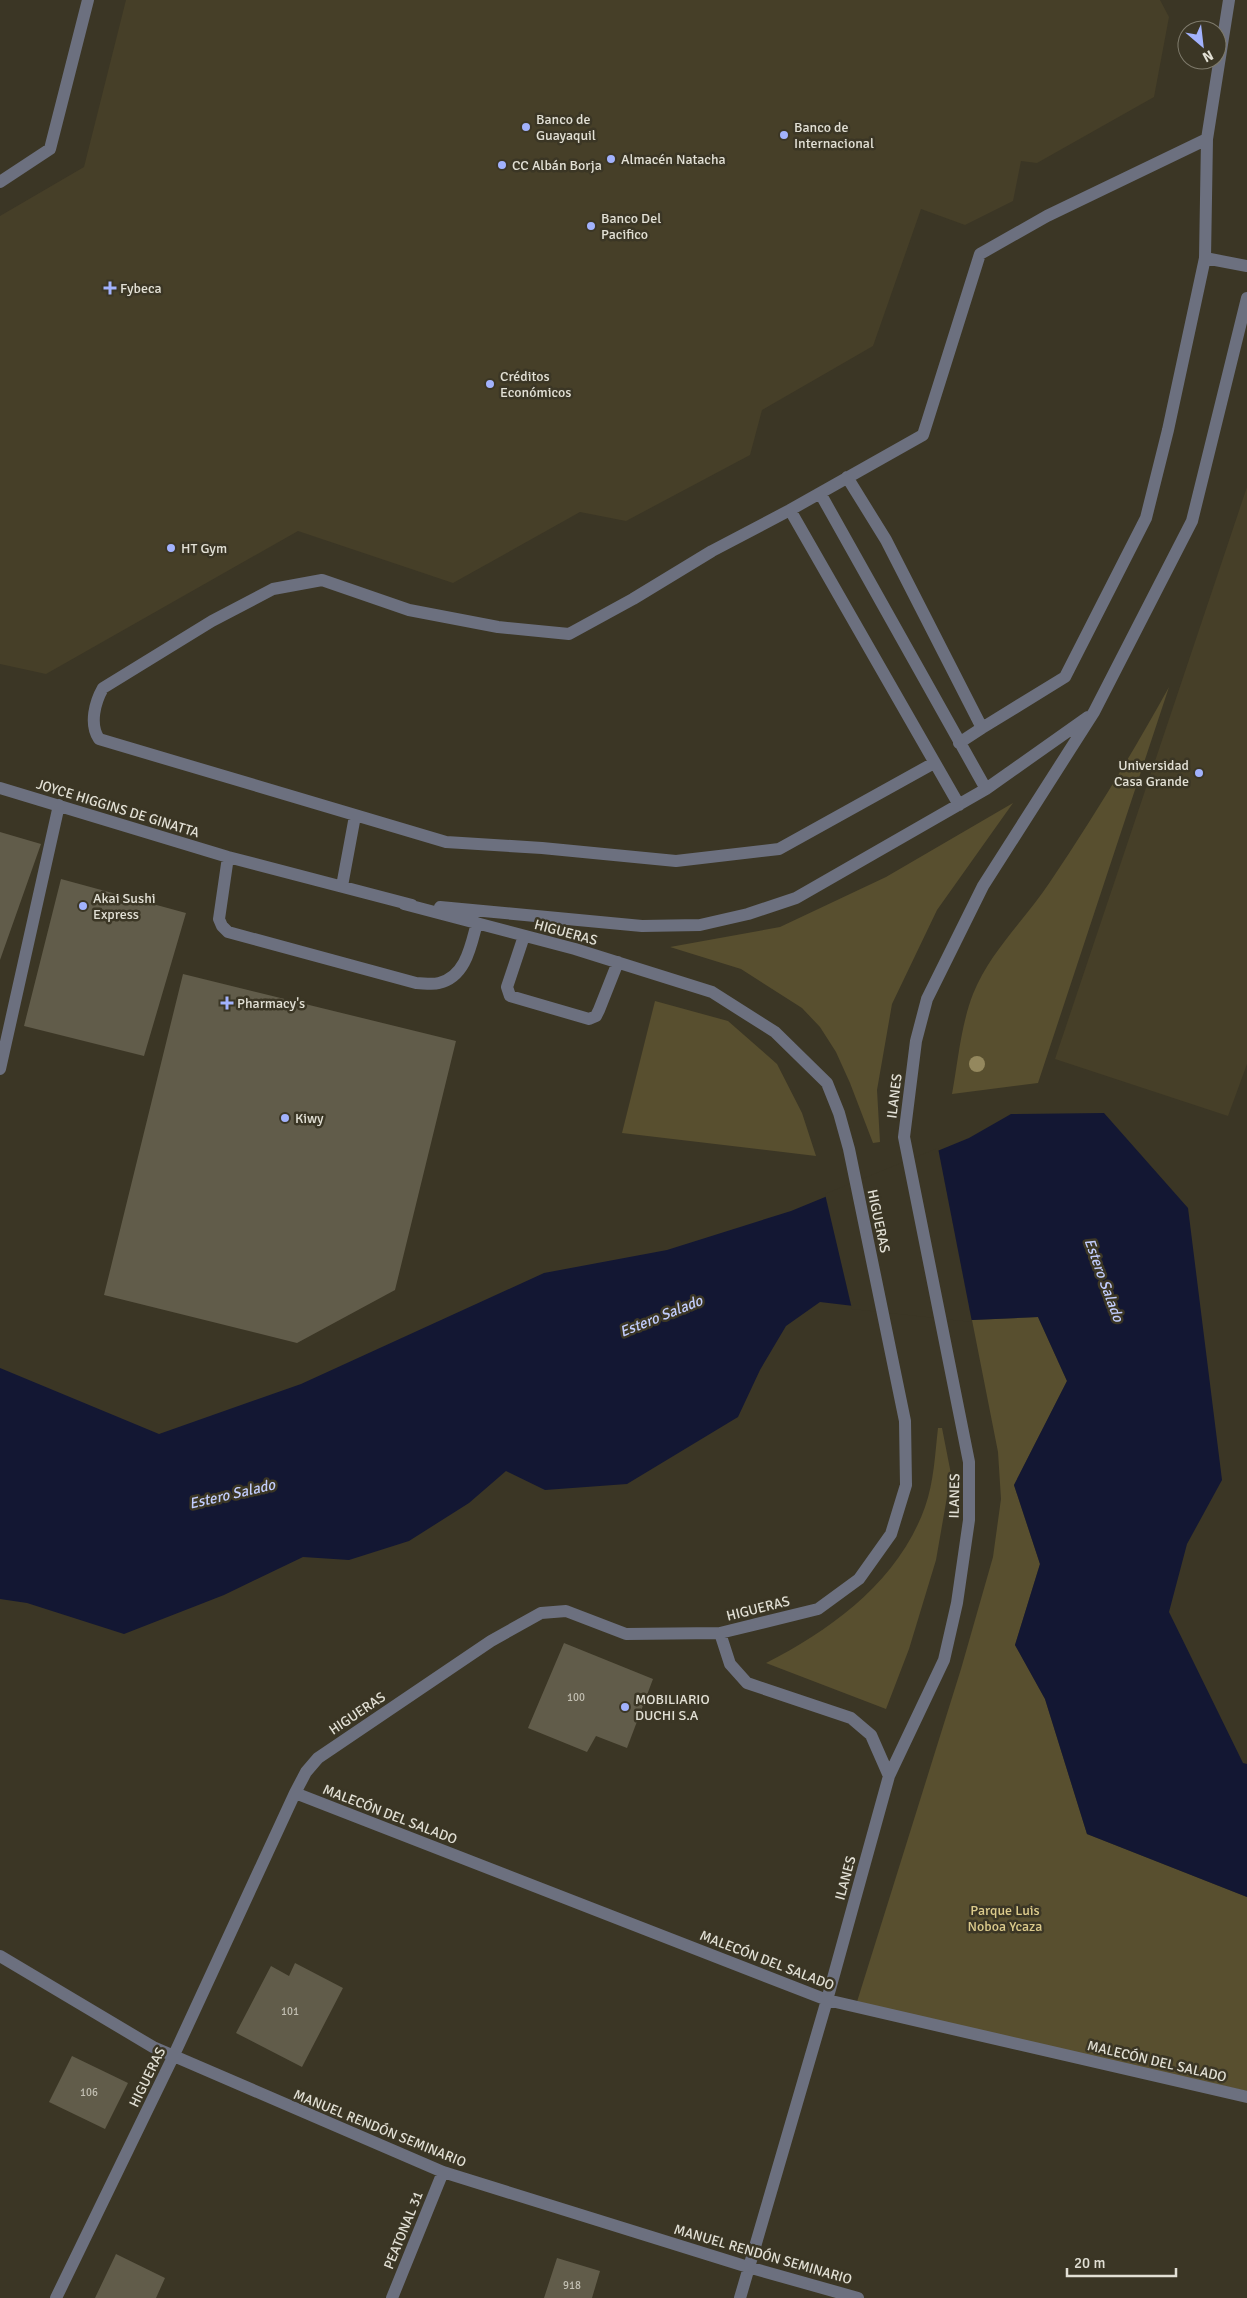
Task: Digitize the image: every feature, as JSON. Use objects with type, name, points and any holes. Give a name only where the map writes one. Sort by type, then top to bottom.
[{"type":"street","points":[[0,182],[50,149],[88,0]]},
{"type":"street","points":[[959,743],[1065,677],[1146,518],[1168,430],[1205,258],[1207,139],[1229,0]]},
{"type":"street","points":[[934,763],[779,848],[676,861],[446,842],[98,739],[94,731],[96,700],[103,688],[212,620],[273,588],[322,580],[408,610],[498,627],[569,634],[633,599],[712,551],[820,494],[923,434],[980,254],[1047,216],[1207,139]]},
{"type":"street","points":[[1205,258],[1247,266]]},
{"type":"street","name":"ILANES","points":[[740,2298],[827,2000],[889,1776],[944,1660],[957,1603],[970,1520],[970,1462],[904,1137],[916,1041],[927,999],[983,886],[1094,712],[1192,521],[1247,298]]},
{"type":"street","points":[[847,477],[886,540],[982,728]]},
{"type":"street","points":[[820,494],[986,789]]},
{"type":"street","points":[[790,510],[959,805]]},
{"type":"street","points":[[404,904],[642,926],[700,925],[748,914],[796,898],[959,805],[986,789],[1094,712]]},
{"type":"street","name":"JOYCE HIGGINS DE GINATTA","points":[[0,788],[228,857],[404,904]]},
{"type":"street","points":[[0,1069],[58,805]]},
{"type":"street","points":[[342,886],[355,816]]},
{"type":"street","points":[[228,857],[219,919],[222,926],[228,932],[397,978],[416,983],[440,983],[459,972],[468,955],[476,923]]},
{"type":"street","name":"HIGUERAS","points":[[56,2298],[173,2057],[295,1793],[306,1772],[318,1758],[491,1642],[541,1613],[566,1611],[626,1634],[720,1633],[818,1609],[859,1579],[890,1534],[906,1484],[905,1421],[849,1149],[839,1113],[827,1083],[775,1032],[712,992],[618,962],[404,904]]},
{"type":"street","points":[[524,936],[506,987],[510,996],[589,1019],[596,1016],[618,962]]},
{"type":"street","points":[[720,1633],[730,1664],[747,1682],[851,1718],[871,1735],[889,1776]]},
{"type":"street","name":"MALECÓN DEL SALADO","points":[[295,1793],[827,2000],[1247,2097]]},
{"type":"street","name":"MANUEL RENDÓN SEMINARIO","points":[[0,1956],[173,2057],[442,2172],[748,2267],[858,2298]]},
{"type":"street","name":"PEATONAL 31","points":[[392,2298],[442,2172]]},
{"type":"shaded area","points":[[126,0],[1160,0],[1169,17],[1154,97],[1037,163],[1021,161],[1013,201],[965,225],[921,209],[873,346],[762,410],[750,455],[626,521],[580,512],[453,583],[298,531],[46,674],[0,664],[0,216],[84,167]]},
{"type":"shaded area","name":"Universidad Casa Grande","points":[[1247,487],[1247,1064],[1228,1116],[1055,1059]]},
{"type":"green space","points":[[1169,687],[1038,1083],[952,1094],[966,1018],[980,978],[999,949],[1050,882],[1082,834]]},
{"type":"green space","points":[[1013,803],[937,910],[892,1004],[877,1090],[880,1142],[873,1143],[836,1052],[820,1027],[802,1008],[741,969],[670,947],[780,927],[886,877]]},
{"type":"green space","points":[[655,1001],[728,1021],[777,1064],[802,1113],[816,1156],[622,1133]]},
{"type":"green space","name":"Parque Luis Noboa Ycaza","points":[[1038,1317],[1067,1381],[1014,1485],[1040,1564],[1015,1645],[1045,1699],[1087,1834],[1247,1897],[1247,2091],[856,2005],[961,1669],[993,1557],[1001,1499],[998,1452],[972,1320]]},
{"type":"green space","points":[[938,1428],[942,1428],[951,1474],[936,1560],[909,1649],[886,1709],[766,1663],[791,1650],[839,1618],[861,1600],[899,1557],[925,1507],[934,1468]]},
{"type":"water","name":"Estero Salado","points":[[1104,1113],[1188,1208],[1222,1480],[1187,1544],[1169,1612],[1243,1763],[1247,1764],[1247,1897],[1087,1834],[1045,1699],[1015,1645],[1040,1564],[1014,1485],[1067,1381],[1038,1317],[972,1320],[820,1302],[786,1326],[760,1370],[738,1417],[627,1484],[545,1490],[506,1471],[469,1503],[409,1541],[349,1560],[303,1557],[224,1595],[124,1634],[27,1603],[0,1599],[0,1368],[159,1434],[301,1384],[544,1273],[667,1250],[791,1211],[969,1138],[1011,1114]]},
{"type":"pier","points":[[938,1148],[972,1322],[852,1309],[825,1194]]},
{"type":"building","points":[[0,832],[41,844],[0,960]]},
{"type":"building","points":[[61,879],[186,913],[144,1056],[24,1026]]},
{"type":"building","points":[[183,974],[456,1041],[395,1290],[297,1343],[104,1295]]},
{"type":"building","points":[[564,1643],[653,1679],[627,1748],[596,1736],[587,1752],[528,1728]]},
{"type":"building","points":[[295,1963],[343,1988],[302,2067],[236,2033],[271,1966],[289,1976]]},
{"type":"building","points":[[72,2056],[128,2083],[105,2129],[49,2102]]},
{"type":"building","points":[[116,2254],[165,2278],[156,2298],[95,2298]]},
{"type":"building","points":[[557,2258],[600,2271],[592,2298],[544,2298]]},
{"type":"place","name":"Banco de Guayaquil","points":[[526,127]]},
{"type":"place","name":"Banco de Internacional","points":[[784,135]]},
{"type":"place","name":"Almacén Natacha","points":[[611,159]]},
{"type":"place","name":"CC Albán Borja","points":[[502,165]]},
{"type":"place","name":"Banco Del Pacifico","points":[[591,226]]},
{"type":"place","name":"Fybeca","points":[[110,288]]},
{"type":"place","name":"Créditos Económicos","points":[[490,384]]},
{"type":"place","name":"HT Gym","points":[[171,548]]},
{"type":"place","name":"Universidad Casa Grande","points":[[1199,773]]},
{"type":"place","name":"Akai Sushi Express","points":[[83,906]]},
{"type":"place","name":"Pharmacy's","points":[[227,1003]]},
{"type":"place","name":"Kiwy","points":[[285,1118]]},
{"type":"place","name":"MOBILIARIO DUCHI S.A","points":[[625,1707]]}]
